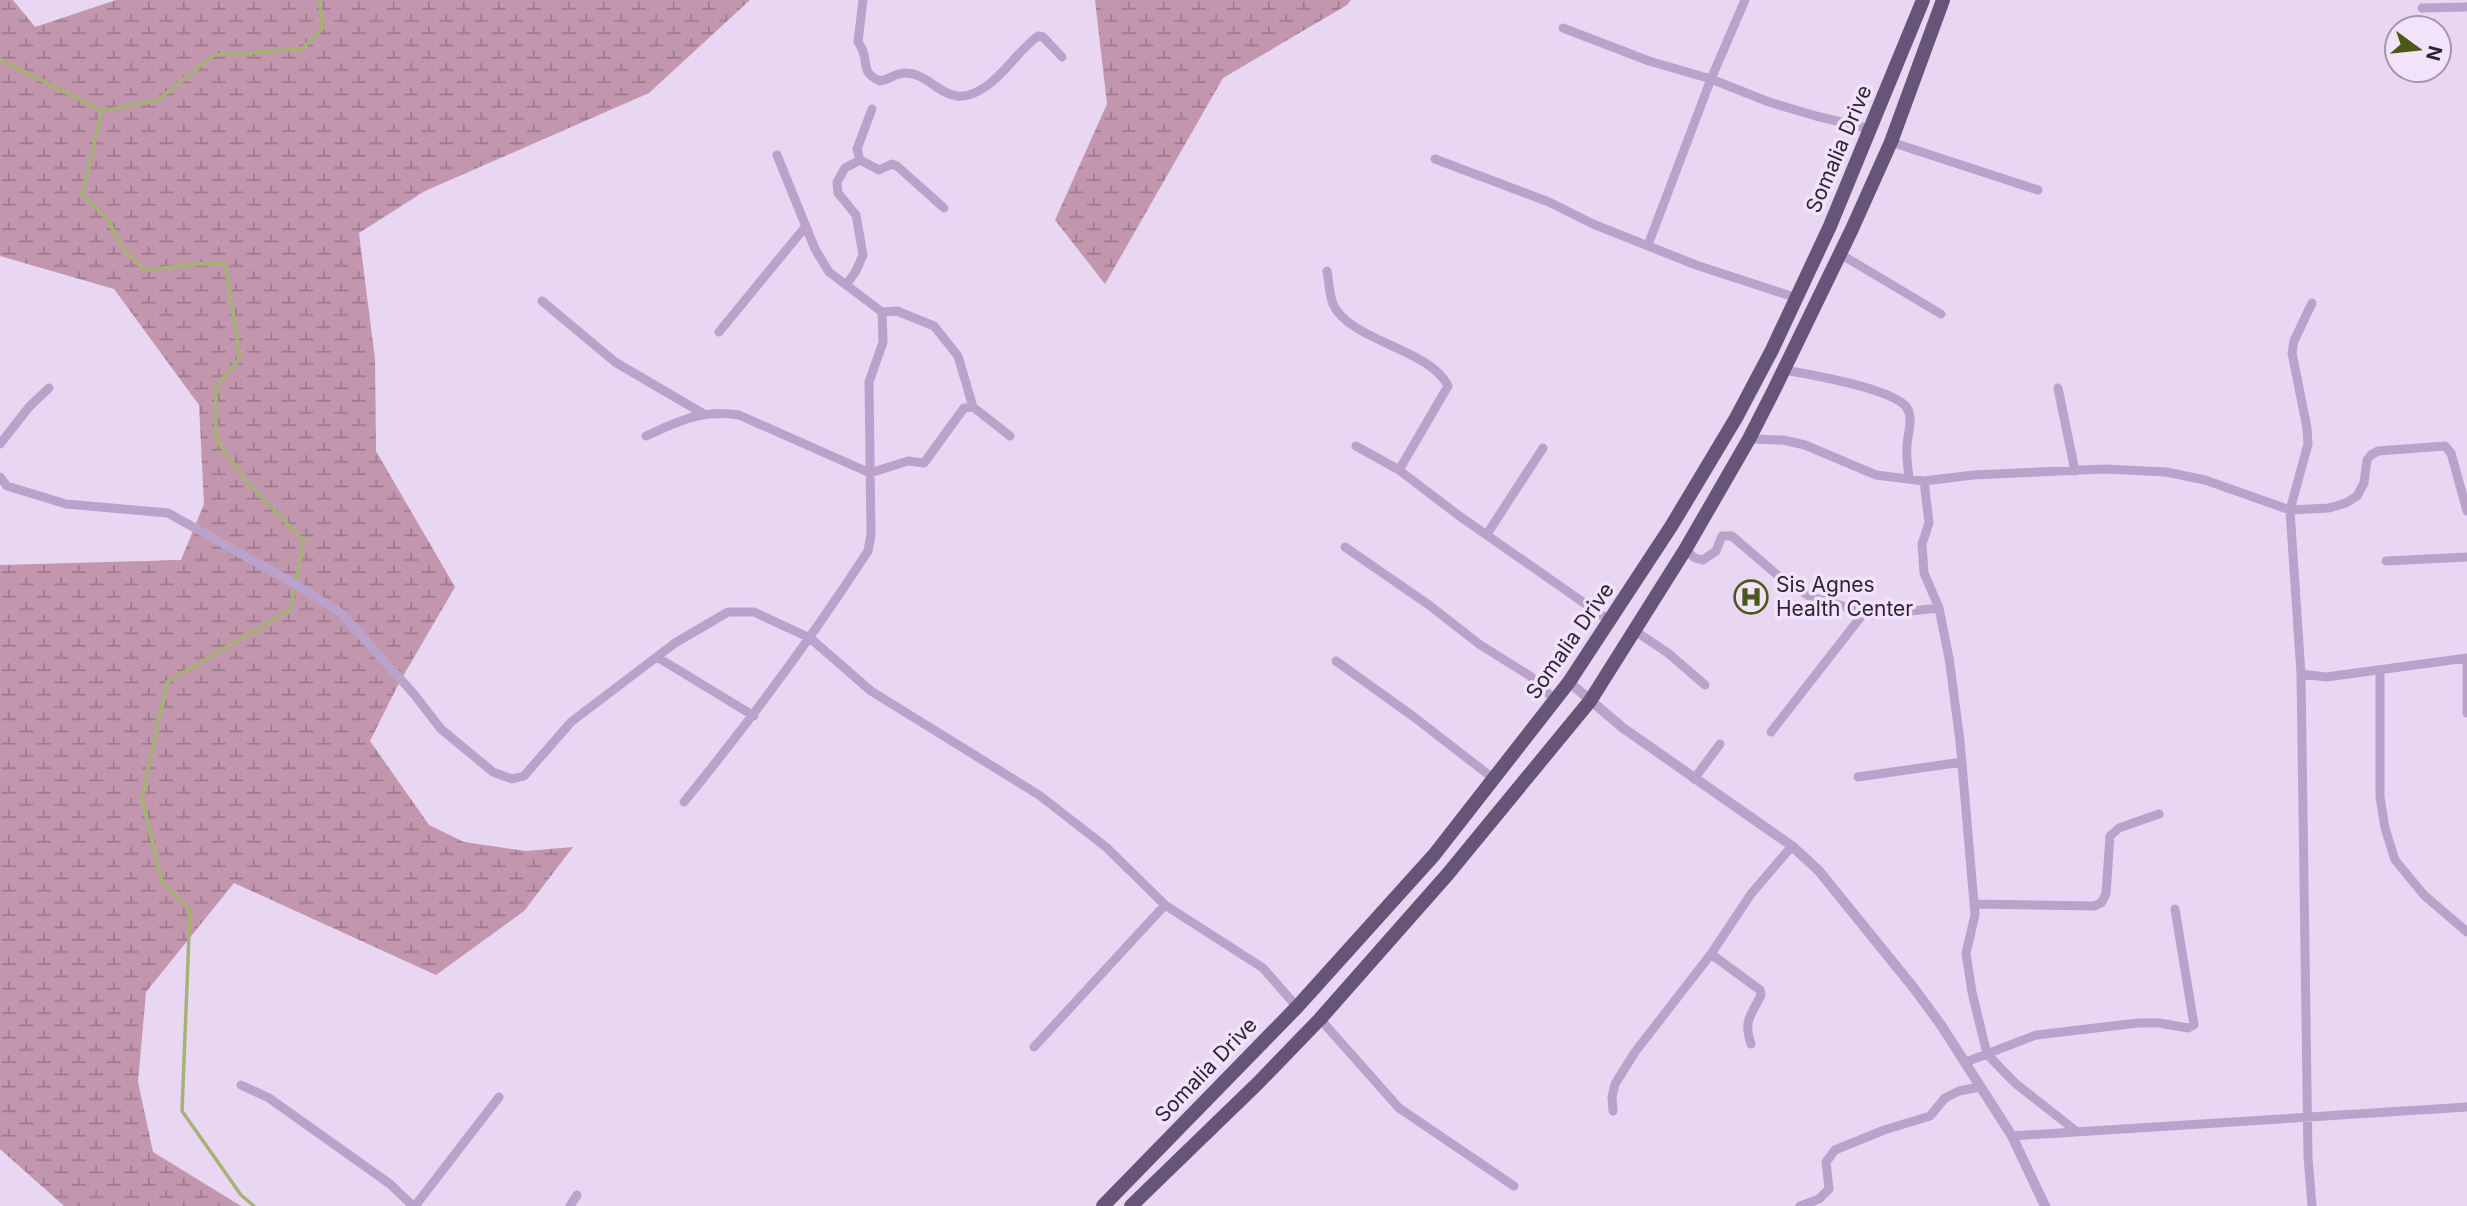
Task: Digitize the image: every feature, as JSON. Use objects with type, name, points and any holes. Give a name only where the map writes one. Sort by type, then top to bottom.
[{"type":"main road","name":"Somalia Drive","points":[[1103,1206],[1297,1007],[1434,855],[1569,682],[1672,525],[1736,418],[1797,298],[1923,0]]},
{"type":"main road","name":"Somalia Drive","points":[[1131,1206],[1320,1019],[1447,876],[1590,701],[1685,550],[1749,439],[1784,370],[1891,142],[1943,0]]},
{"type":"street","points":[[863,0],[858,42],[864,50],[866,72],[880,81],[906,73],[928,81],[948,95],[971,95],[990,84],[1038,36],[1043,37],[1062,57]]},
{"type":"street","points":[[1648,245],[1711,79],[1745,0]]},
{"type":"street","points":[[2422,8],[2467,7]]},
{"type":"street","points":[[1563,29],[1649,61],[1711,79],[1769,102],[1870,129]]},
{"type":"street","points":[[872,109],[857,149],[860,160],[879,170],[892,164],[897,166],[944,208]]},
{"type":"street","points":[[1891,142],[2038,190]]},
{"type":"street","points":[[777,155],[815,249],[829,272],[882,312],[897,311],[934,326],[958,356],[973,407],[1010,436]]},
{"type":"street","points":[[1435,159],[1549,202],[1593,224],[1739,281],[1797,298]]},
{"type":"street","points":[[846,285],[863,256],[856,215],[838,193],[837,182],[839,174],[845,168],[860,160]]},
{"type":"street","points":[[719,332],[806,226]]},
{"type":"street","points":[[1840,254],[1941,314]]},
{"type":"street","points":[[1327,271],[1333,303],[1340,314],[1365,332],[1430,365],[1441,373],[1448,386],[1399,470]]},
{"type":"street","points":[[542,301],[615,362],[702,413]]},
{"type":"street","points":[[2312,303],[2294,341],[2292,353],[2308,444],[2290,510],[2301,674],[2308,1157],[2312,1206]]},
{"type":"street","points":[[684,802],[754,716],[810,638],[867,551],[872,535],[869,382],[883,342],[882,312]]},
{"type":"street","points":[[1784,370],[1826,377],[1862,387],[1898,401],[1907,408],[1910,419],[1906,448],[1909,478]]},
{"type":"street","points":[[0,444],[29,407],[49,388]]},
{"type":"street","points":[[2058,388],[2076,471]]},
{"type":"street","points":[[646,436],[702,413],[739,415],[870,473],[908,461],[924,463],[964,408],[973,407]]},
{"type":"street","points":[[1749,439],[1783,440],[1805,445],[1876,475],[1924,481],[1973,475],[2076,471],[2133,469],[2166,472],[2205,480],[2290,510],[2329,508],[2346,503],[2357,496],[2364,483],[2367,460],[2378,451],[2445,446],[2451,453],[2467,511]]},
{"type":"street","points":[[1356,446],[1399,470],[1458,515],[1610,621]]},
{"type":"street","points":[[1487,534],[1542,449]]},
{"type":"street","points":[[0,477],[7,486],[66,504],[168,513],[295,584],[341,613],[413,693],[441,729],[493,772],[512,779],[524,776],[570,722],[675,643],[728,612],[754,612],[810,638],[871,691],[1039,795],[1106,846],[1165,905],[1263,968],[1297,1007]]},
{"type":"street","points":[[1924,481],[1929,523],[1922,544],[1924,573],[1939,608],[1949,657],[1962,762],[1974,904],[1973,928],[1966,953],[1972,992],[1987,1054],[2015,1083],[2076,1131]]},
{"type":"street","points":[[1685,550],[1695,558],[1703,560],[1716,551],[1722,536],[1732,536],[1783,580],[1809,596],[1863,614],[1939,608]]},
{"type":"street","points":[[1345,547],[1391,577],[1479,644],[1530,676],[1555,700]]},
{"type":"street","points":[[2386,561],[2467,557]]},
{"type":"street","points":[[1771,732],[1863,614]]},
{"type":"street","points":[[1635,631],[1668,653],[1705,685]]},
{"type":"street","points":[[657,657],[754,716]]},
{"type":"street","points":[[2301,674],[2326,677],[2467,660],[2467,713]]},
{"type":"street","points":[[1336,661],[1494,779]]},
{"type":"street","points":[[2380,670],[2380,797],[2385,828],[2395,860],[2424,895],[2467,932]]},
{"type":"street","points":[[1569,682],[1622,728],[1792,846],[1819,871],[1913,988],[1966,1062],[2012,1136],[2045,1206]]},
{"type":"street","points":[[1694,779],[1720,744]]},
{"type":"street","points":[[1858,777],[1962,762]]},
{"type":"street","points":[[1974,904],[2094,906],[2101,903],[2106,894],[2110,836],[2119,828],[2160,814]]},
{"type":"street","points":[[1613,1111],[1615,1084],[1628,1062],[1711,954],[1751,894],[1792,846]]},
{"type":"street","points":[[1034,1047],[1165,905]]},
{"type":"street","points":[[1966,1062],[2036,1035],[2138,1023],[2188,1028],[2194,1025],[2175,909]]},
{"type":"street","points":[[1711,954],[1760,990],[1761,995],[1750,1014],[1746,1029],[1751,1044]]},
{"type":"street","points":[[1320,1019],[1399,1108],[1514,1186]]},
{"type":"street","points":[[242,1085],[269,1098],[390,1184],[414,1206],[499,1097]]},
{"type":"street","points":[[1800,1206],[1819,1199],[1829,1189],[1826,1162],[1835,1150],[1884,1130],[1930,1116],[1945,1098],[1959,1091],[1980,1087]]},
{"type":"street","points":[[2012,1136],[2467,1107]]},
{"type":"street","points":[[570,1206],[577,1195]]},
{"type":"green space","points":[[0,0],[13,0],[35,27],[116,0],[750,0],[649,93],[425,191],[359,233],[375,359],[376,451],[455,587],[399,683],[370,741],[429,825],[464,842],[526,851],[573,847],[524,911],[436,975],[234,883],[146,992],[138,1082],[153,1152],[241,1206],[64,1206],[0,1149],[0,565],[181,560],[204,504],[199,405],[114,289],[0,256]]},
{"type":"green space","points":[[1095,0],[1351,0],[1347,5],[1223,78],[1105,284],[1055,220],[1107,104]]},
{"type":"waterway","points":[[0,59],[102,111],[158,100],[214,55],[302,49],[323,28],[319,0]]},
{"type":"waterway","points":[[102,111],[82,194],[108,220],[123,249],[144,270],[225,263],[240,358],[216,387],[216,439],[244,479],[304,541],[290,610],[167,682],[142,798],[162,882],[190,909],[182,1111],[241,1195],[254,1206]]},
{"type":"place","name":"Sis Agnes Health Center","points":[[1751,597]]}]
